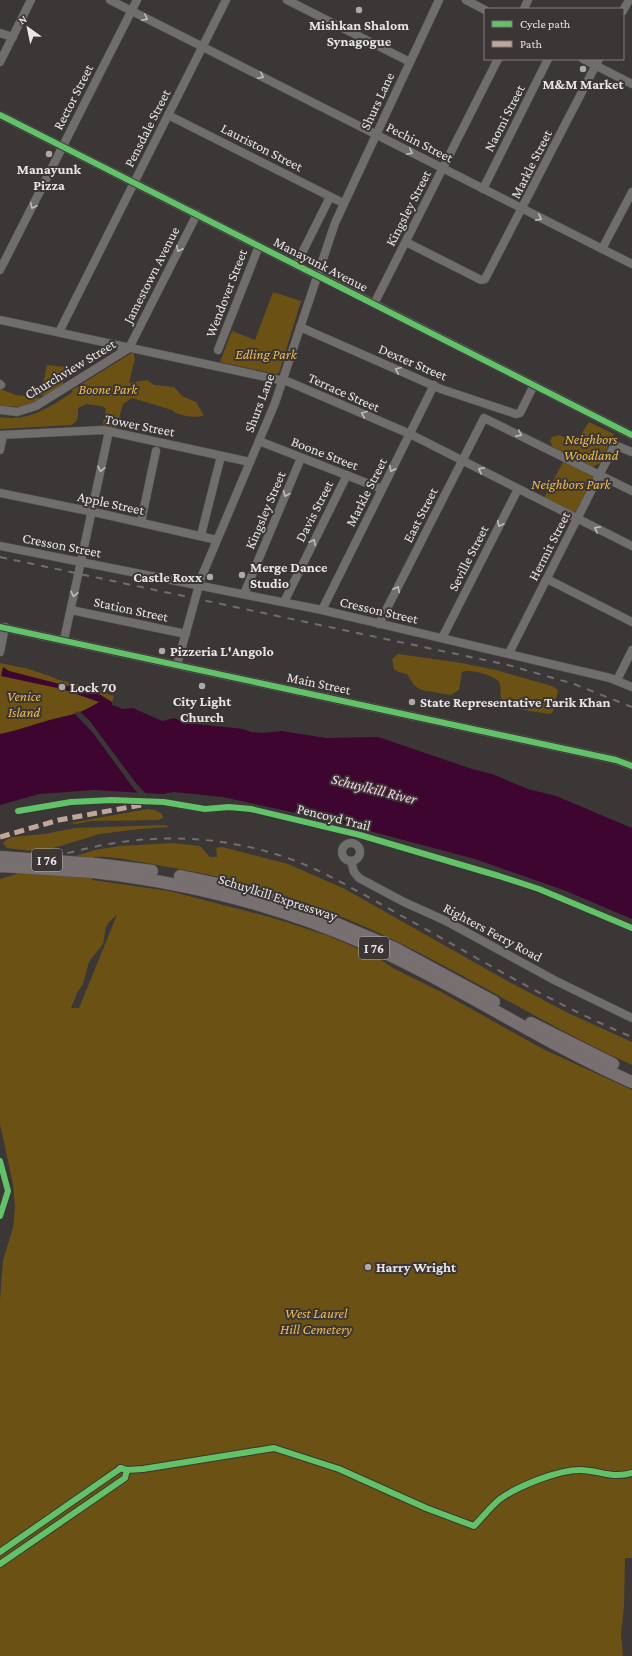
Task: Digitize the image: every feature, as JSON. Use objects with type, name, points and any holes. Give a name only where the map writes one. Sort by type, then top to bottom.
[{"type":"highway","name":"Schuylkill Expressway","points":[[0,857],[94,868],[170,874],[226,886],[296,907],[329,919],[394,948],[561,1038],[632,1073]]},
{"type":"highway","name":"Schuylkill Expressway","points":[[0,866],[94,868],[208,890],[264,906],[325,927],[396,959],[552,1044],[632,1082]]},
{"type":"street","points":[[0,62],[32,0]]},
{"type":"street","name":"Pechin Street","points":[[110,0],[632,264]]},
{"type":"street","name":"Rector Street","points":[[0,270],[137,0]]},
{"type":"street","name":"Pensdale Street","points":[[58,332],[226,0]]},
{"type":"street","points":[[288,0],[410,62]]},
{"type":"street","name":"Shurs Lane","points":[[177,665],[199,586],[282,381],[332,230],[343,203],[439,0]]},
{"type":"street","points":[[466,0],[484,9]]},
{"type":"street","points":[[624,9],[629,0]]},
{"type":"street","points":[[0,33],[13,37]]},
{"type":"street","name":"Kingsley Street","points":[[374,304],[498,60]]},
{"type":"street","name":"Naomi Street","points":[[483,189],[548,60]]},
{"type":"street","points":[[597,62],[632,84]]},
{"type":"street","name":"Markle Street","points":[[406,242],[484,280],[597,62]]},
{"type":"street","name":"Manayunk Avenue","points":[[0,115],[632,435]]},
{"type":"street","name":"Lauriston Street","points":[[168,115],[343,203]]},
{"type":"street","points":[[602,249],[632,192]]},
{"type":"street","points":[[296,265],[330,197]]},
{"type":"street","name":"Jamestown Avenue","points":[[128,348],[196,214]]},
{"type":"street","name":"Wendover Street","points":[[218,350],[259,246]]},
{"type":"street","name":"Terrace Street","points":[[0,320],[293,384],[410,434],[632,546]]},
{"type":"street","name":"Dexter Street","points":[[300,327],[434,385],[518,414],[534,385]]},
{"type":"street","name":"Churchview Street","points":[[0,410],[17,412],[36,406],[128,348]]},
{"type":"street","name":"Markle Street","points":[[322,610],[434,385]]},
{"type":"street","name":"East Street","points":[[379,624],[461,460],[484,418],[599,474]]},
{"type":"street","name":"Tower Street","points":[[1,435],[93,430],[109,431],[250,462]]},
{"type":"street","points":[[64,640],[109,431]]},
{"type":"street","points":[[0,450],[1,435]]},
{"type":"street","name":"Boone Street","points":[[259,441],[382,489]]},
{"type":"street","name":"Hermit Street","points":[[509,654],[614,447],[619,446],[632,452]]},
{"type":"street","points":[[141,522],[156,451]]},
{"type":"street","points":[[201,535],[221,456]]},
{"type":"street","name":"Kingsley Street","points":[[244,594],[301,458]]},
{"type":"street","points":[[599,474],[632,491]]},
{"type":"street","name":"Davis Street","points":[[284,602],[347,475]]},
{"type":"street","name":"Seville Street","points":[[442,638],[518,489]]},
{"type":"street","name":"Apple Street","points":[[0,493],[141,522],[217,540]]},
{"type":"street","name":"Cresson Street","points":[[0,546],[322,610],[617,680],[632,687]]},
{"type":"street","points":[[547,579],[632,622]]},
{"type":"street","name":"Station Street","points":[[71,610],[186,634]]},
{"type":"street","points":[[0,652],[2,627]]},
{"type":"street","name":"Main Street","points":[[2,627],[616,760],[632,766]]},
{"type":"street","points":[[617,680],[632,650]]},
{"type":"street","name":"Righters Ferry Road","points":[[351,861],[356,875],[363,880],[404,902],[446,921],[556,981],[632,1018]]},
{"type":"green space","name":"Edling Park","points":[[273,292],[301,301],[279,373],[276,374],[220,362],[232,331],[255,340]]},
{"type":"green space","points":[[133,352],[135,358],[129,383],[147,380],[154,385],[174,387],[182,396],[196,402],[203,416],[191,417],[182,415],[172,410],[132,398],[123,404],[116,429],[104,426],[103,423],[106,409],[103,407],[106,407],[87,404],[78,408],[78,418],[71,425],[0,429],[0,417],[20,417],[39,412],[56,403],[73,392],[72,390]]},
{"type":"green space","points":[[47,365],[65,367],[63,385],[46,396],[30,394],[42,389]]},
{"type":"green space","name":"Boone Park","points":[[0,389],[16,395],[42,398],[23,407],[0,406]]},
{"type":"green space","name":"Neighbors Woodland","points":[[589,422],[614,434],[600,463],[593,467],[553,447],[550,441],[552,437],[560,435],[570,441],[576,442]]},
{"type":"green space","name":"Neighbors Park","points":[[564,460],[594,477],[576,511],[574,512],[544,498]]},
{"type":"green space","points":[[398,654],[462,663],[496,670],[552,686],[558,690],[553,712],[550,714],[528,711],[507,704],[501,697],[500,685],[497,680],[488,675],[470,671],[462,672],[459,690],[451,695],[421,690],[414,685],[407,674],[398,672],[394,669],[392,659]]},
{"type":"green space","name":"Venice Island","points":[[0,663],[29,669],[56,679],[104,691],[107,694],[114,696],[112,702],[102,701],[75,715],[54,719],[20,730],[0,734]]},
{"type":"green space","points":[[148,809],[155,810],[162,814],[163,818],[158,820],[91,821],[76,824],[70,823]]},
{"type":"green space","points":[[165,825],[169,827],[100,834],[40,852],[7,848],[3,843],[12,837],[44,834],[75,828]]},
{"type":"green space","name":"West Laurel Hill Cemetery","points":[[173,843],[200,846],[210,857],[217,857],[216,848],[222,847],[288,864],[345,889],[502,978],[568,1013],[632,1042],[632,1065],[569,1034],[415,950],[357,923],[305,903],[251,885],[224,878],[120,858],[94,857],[92,880],[169,891],[270,917],[329,936],[375,956],[393,968],[441,992],[541,1048],[632,1090],[632,1558],[625,1558],[624,1607],[621,1634],[623,1656],[0,1656],[0,1300],[3,1260],[13,1228],[15,1207],[13,1184],[0,1124],[0,879],[95,850],[120,846]],"holes":[[[117,915],[79,1008],[71,1008],[77,993],[83,984],[89,962],[103,944],[106,927]]]},
{"type":"water","name":"Schuylkill River","points":[[3,667],[9,671],[99,694],[112,702],[112,705],[123,709],[133,708],[162,721],[174,718],[187,723],[243,729],[251,732],[263,733],[281,731],[326,738],[378,737],[472,769],[492,774],[528,789],[556,796],[632,828],[632,919],[566,891],[475,859],[332,821],[223,797],[174,792],[162,794],[94,790],[39,794],[0,805],[0,734],[78,713],[99,702],[62,689],[1,676]]},
{"type":"pier","points":[[79,711],[89,720],[135,782],[147,795],[139,794],[134,789],[93,733],[74,713]]},
{"type":"railway","points":[[0,557],[508,665],[574,684],[632,707]]},
{"type":"railway","points":[[0,872],[76,851],[134,840],[197,839],[240,845],[262,850],[283,856],[323,873],[547,997],[632,1037]]},
{"type":"marked path","points":[[0,837],[59,820],[141,805]]},
{"type":"cycle path","points":[[0,115],[632,435]]},
{"type":"cycle path","points":[[0,627],[616,760],[632,766]]},
{"type":"cycle path","name":"Pencoyd Trail","points":[[18,811],[71,802],[112,800],[164,802],[205,809],[229,807],[251,809],[360,835],[499,876],[539,889],[632,928]]},
{"type":"cycle path","points":[[0,1161],[8,1191],[0,1216]]},
{"type":"cycle path","points":[[120,1468],[127,1470],[143,1469],[274,1448],[339,1469],[426,1508],[474,1526],[500,1499],[517,1489],[538,1480],[561,1473],[580,1470],[611,1475],[625,1475],[632,1473]]},
{"type":"cycle path","points":[[0,1552],[121,1468]]},
{"type":"cycle path","points":[[0,1564],[125,1478],[127,1470]]},
{"type":"place","name":"Mishkan Shalom Synagogue","points":[[359,10]]},
{"type":"place","name":"M&M Market","points":[[583,69]]},
{"type":"place","name":"Manayunk Pizza","points":[[49,154]]},
{"type":"place","name":"Merge Dance Studio","points":[[242,575]]},
{"type":"place","name":"Castle Roxx","points":[[210,577]]},
{"type":"place","name":"Pizzeria L'Angolo","points":[[162,651]]},
{"type":"place","name":"City Light Church","points":[[202,686]]},
{"type":"place","name":"Lock 70","points":[[62,687]]},
{"type":"place","name":"State Representative Tarik Khan","points":[[412,702]]},
{"type":"place","name":"Harry Wright","points":[[368,1267]]}]
